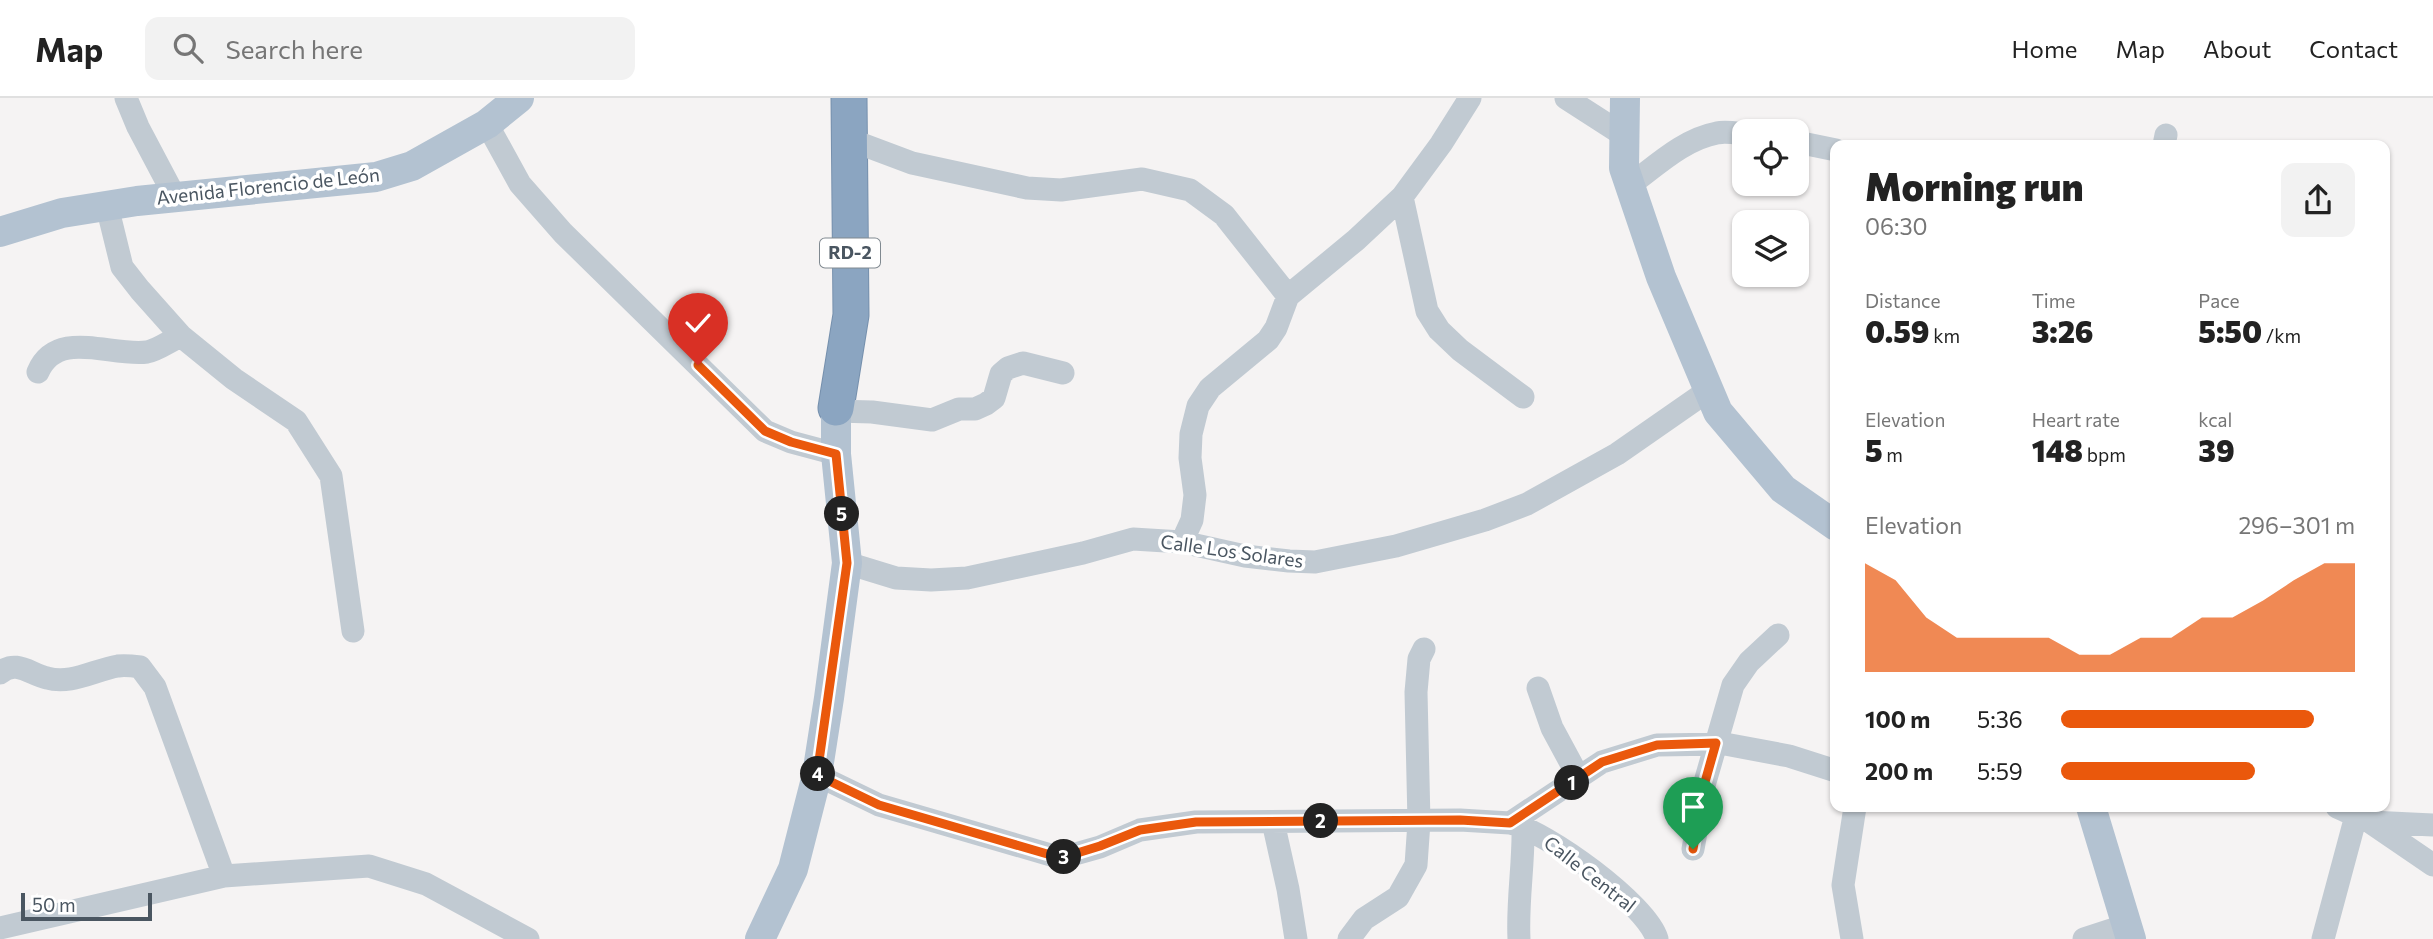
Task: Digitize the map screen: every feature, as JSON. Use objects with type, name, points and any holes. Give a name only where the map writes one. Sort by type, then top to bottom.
[{"type":"highway","name":"RD-2","points":[[828,98],[831,316],[836,410]]},
{"type":"highway","name":"RD-2","points":[[836,410],[851,315],[849,98]]},
{"type":"main road","points":[[1625,98],[1624,168],[1661,277],[1718,412],[1783,489],[1830,522]]},
{"type":"main road","name":"Avenida Florencio de León","points":[[0,232],[62,214],[107,206],[376,177],[412,166],[486,124],[516,100]]},
{"type":"main road","name":"RD-2","points":[[760,939],[793,869],[817,775],[847,563],[836,454],[836,410]]},
{"type":"main road","points":[[2093,812],[2129,932]]},
{"type":"street","points":[[126,98],[138,127],[175,197]]},
{"type":"street","points":[[1182,542],[1192,520],[1195,495],[1190,458],[1191,434],[1198,406],[1210,388],[1268,340],[1276,328],[1288,296],[1356,240],[1402,197],[1441,144],[1470,98]]},
{"type":"street","points":[[1566,98],[1625,136]]},
{"type":"street","points":[[486,124],[520,184],[563,233],[765,431],[791,442],[836,454]]},
{"type":"street","points":[[1630,185],[1695,140],[1718,132],[1732,133]]},
{"type":"street","points":[[848,139],[912,163],[1027,188],[1061,190],[1142,179],[1190,190],[1224,215],[1288,296]]},
{"type":"street","points":[[1809,144],[1830,149]]},
{"type":"street","points":[[1402,197],[1427,311],[1439,330],[1460,350],[1523,397]]},
{"type":"street","points":[[107,206],[122,267],[181,335],[234,379],[296,421],[331,477],[353,631]]},
{"type":"street","points":[[38,372],[43,361],[53,351],[76,348],[148,352],[181,335]]},
{"type":"street","points":[[836,410],[932,420],[959,409],[975,409],[986,404],[994,398],[1001,374],[1009,368],[1023,363],[1063,373]]},
{"type":"street","name":"Calle Los Solares","points":[[847,563],[896,578],[931,580],[967,578],[1083,553],[1133,539],[1182,542],[1245,556],[1315,562],[1396,546],[1486,520],[1527,504],[1617,454],[1709,390]]},
{"type":"street","points":[[1693,849],[1705,782],[1733,685],[1749,662],[1778,635]]},
{"type":"street","points":[[1349,939],[1364,919],[1398,897],[1416,864],[1419,822],[1416,692],[1419,659],[1424,649]]},
{"type":"street","points":[[0,673],[6,668],[21,667],[48,679],[84,677],[119,665],[140,667],[155,687],[224,876]]},
{"type":"street","points":[[1538,688],[1552,728],[1579,778]]},
{"type":"street","points":[[817,775],[879,805],[1061,858],[1140,830],[1196,822],[1460,820],[1517,824],[1602,762],[1657,745],[1716,743],[1789,756],[1830,769]]},
{"type":"street","points":[[1852,939],[1843,885],[1854,812]]},
{"type":"street","points":[[2354,815],[2433,825]]},
{"type":"street","points":[[2354,815],[2433,864]]},
{"type":"street","points":[[2323,939],[2354,815]]},
{"type":"street","points":[[1273,822],[1296,939]]},
{"type":"street","points":[[1517,824],[1524,854],[1519,902],[1519,939]]},
{"type":"street","name":"Calle Central","points":[[1517,824],[1549,840],[1609,884],[1648,920],[1657,939]]},
{"type":"street","points":[[0,928],[224,876],[369,866],[426,884],[528,939]]},
{"type":"street","points":[[2084,939],[2129,932]]},
{"type":"route","points":[[698,365],[765,431],[791,442],[836,454],[847,563],[817,775],[879,805],[1061,858],[1140,830],[1196,822],[1460,820],[1510,823],[1602,762],[1657,745],[1716,743],[1705,782],[1693,849]]}]
